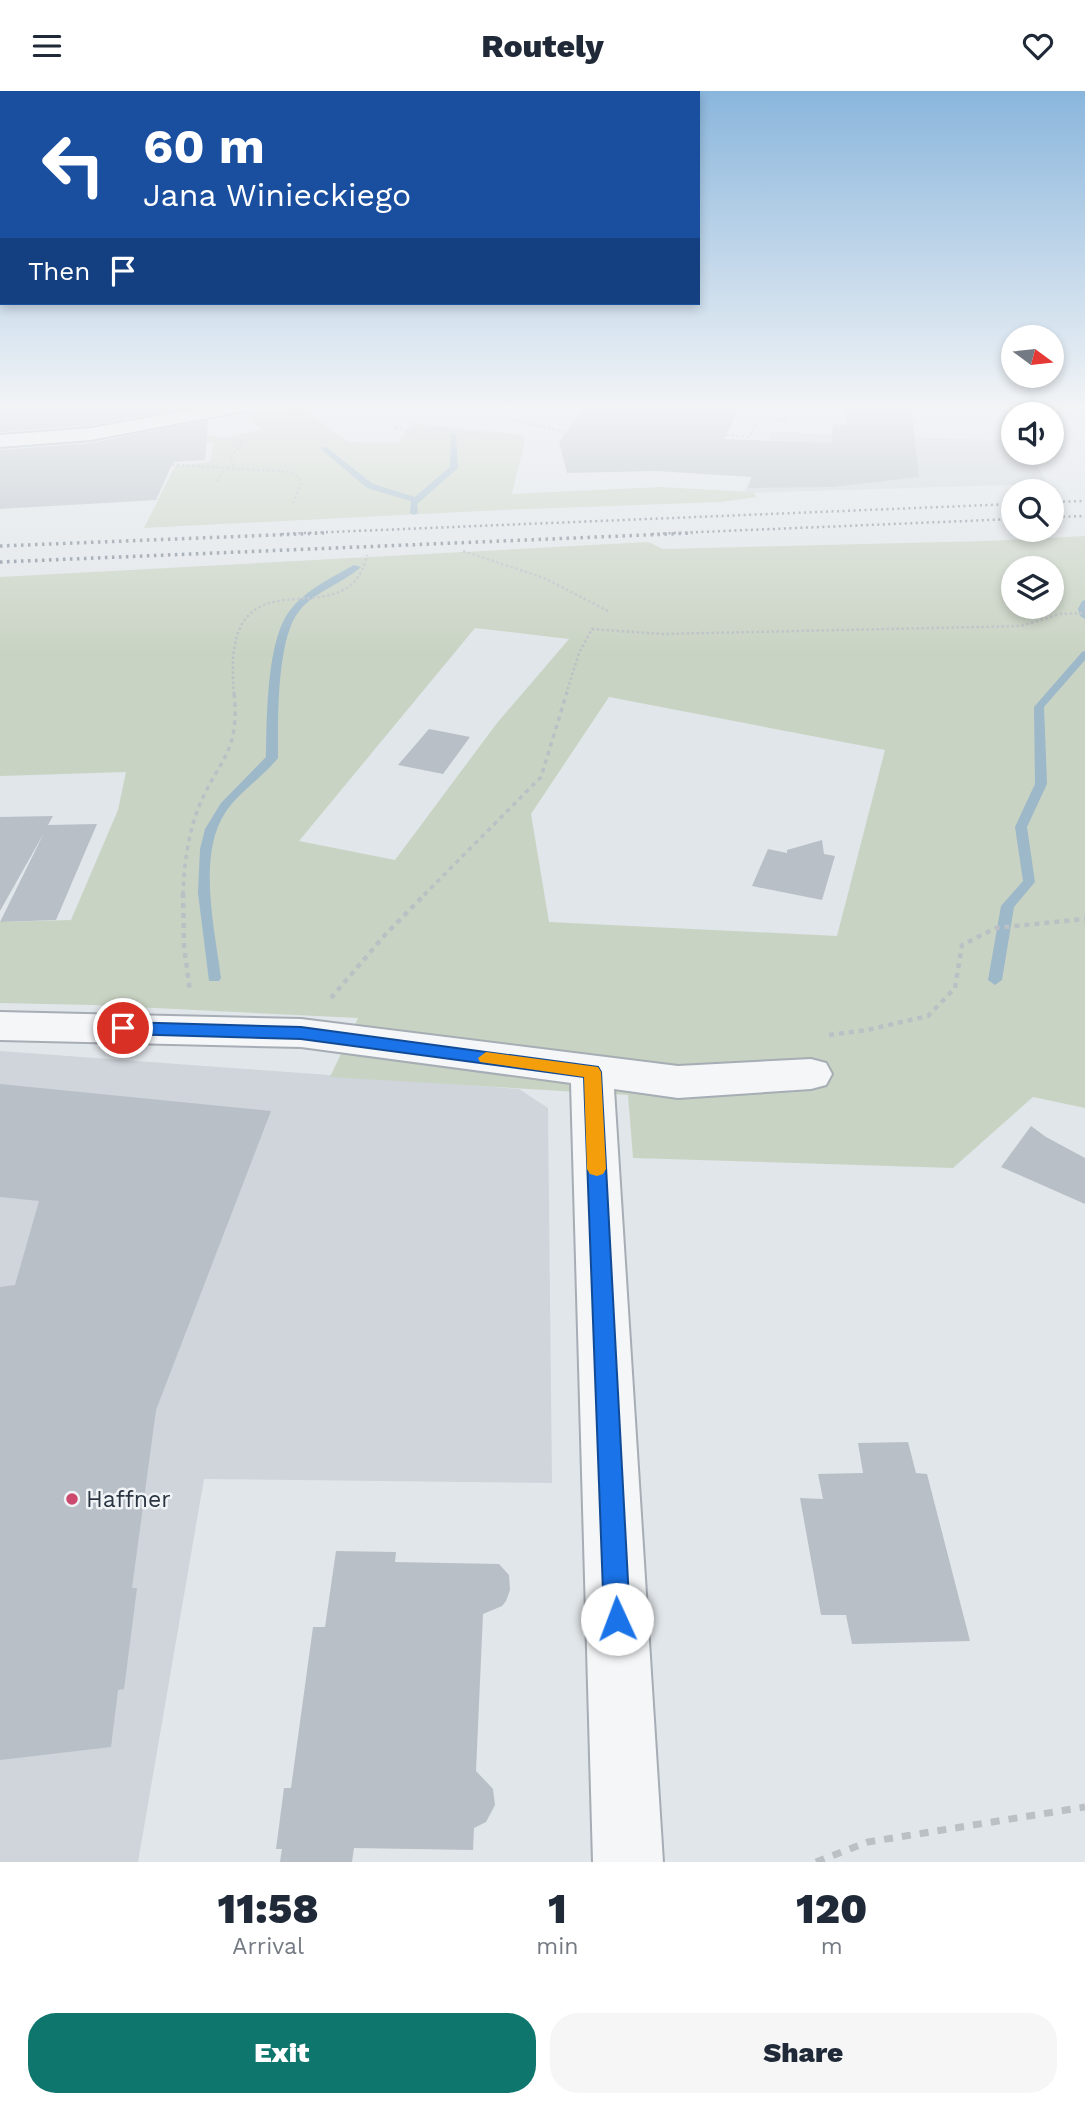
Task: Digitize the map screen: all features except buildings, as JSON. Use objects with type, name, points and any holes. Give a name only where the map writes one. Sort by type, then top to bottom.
[{"type":"street","points":[[0,1026],[301,1033],[678,1082],[811,1075]]},
{"type":"street","points":[[592,1072],[628,1862]]},
{"type":"path","points":[[293,503],[299,489]]},
{"type":"path","points":[[463,551],[544,578],[608,611]]},
{"type":"path","points":[[196,1030],[183,950],[183,881],[197,809],[225,763],[235,733],[232,650],[244,621],[261,606],[277,597],[314,598],[340,593],[363,573],[367,555]]},
{"type":"path","points":[[301,1033],[384,936],[541,778],[579,653],[592,629],[661,634],[1021,626],[1046,619],[1056,612],[1085,613]]},
{"type":"path","points":[[828,1035],[867,1030],[928,1016],[955,988],[962,945],[996,928],[1085,919]]},
{"type":"path","points":[[816,1862],[868,1842],[1085,1807]]},
{"type":"shaded area","points":[[746,489],[891,489],[744,493]]},
{"type":"shaded area","points":[[0,1051],[519,1089],[548,1108],[552,1483],[204,1479],[138,1862],[0,1862]]},
{"type":"green space","points":[[164,489],[513,489],[512,494],[691,489],[753,492],[757,497],[721,502],[144,528]]},
{"type":"green space","points":[[1085,536],[1085,1108],[1033,1097],[953,1168],[633,1158],[628,1095],[330,1077],[358,1018],[0,1003],[0,922],[71,920],[118,810],[126,772],[0,776],[0,577],[648,542],[663,549],[1001,540],[1064,542],[1064,537]],"holes":[[[475,628],[569,639],[497,723],[395,860],[299,841]],[[609,697],[885,750],[837,936],[549,922],[531,814]]]},
{"type":"waterway","points":[[379,489],[415,500]]},
{"type":"waterway","points":[[414,513],[413,503],[430,489]]},
{"type":"waterway","points":[[214,978],[204,870],[211,829],[225,805],[272,758],[277,664],[292,614],[312,595],[357,567]]},
{"type":"waterway","points":[[1085,603],[1085,616]]},
{"type":"waterway","points":[[995,980],[1008,906],[1029,882],[1021,827],[1041,784],[1039,707],[1085,654]]},
{"type":"railway","points":[[1064,502],[1085,501]]},
{"type":"railway","points":[[282,534],[1001,504]]},
{"type":"railway","points":[[1064,517],[1085,516]]},
{"type":"railway","points":[[652,534],[1001,519]]},
{"type":"railway","points":[[0,546],[324,533]]},
{"type":"railway","points":[[0,562],[693,533]]},
{"type":"slow traffic","points":[[486,1058],[592,1072],[597,1169]]},
{"type":"place","name":"Haffner","points":[[72,1499]]},
{"type":"route","points":[[123,1028],[301,1033],[592,1072],[617,1619]]}]
